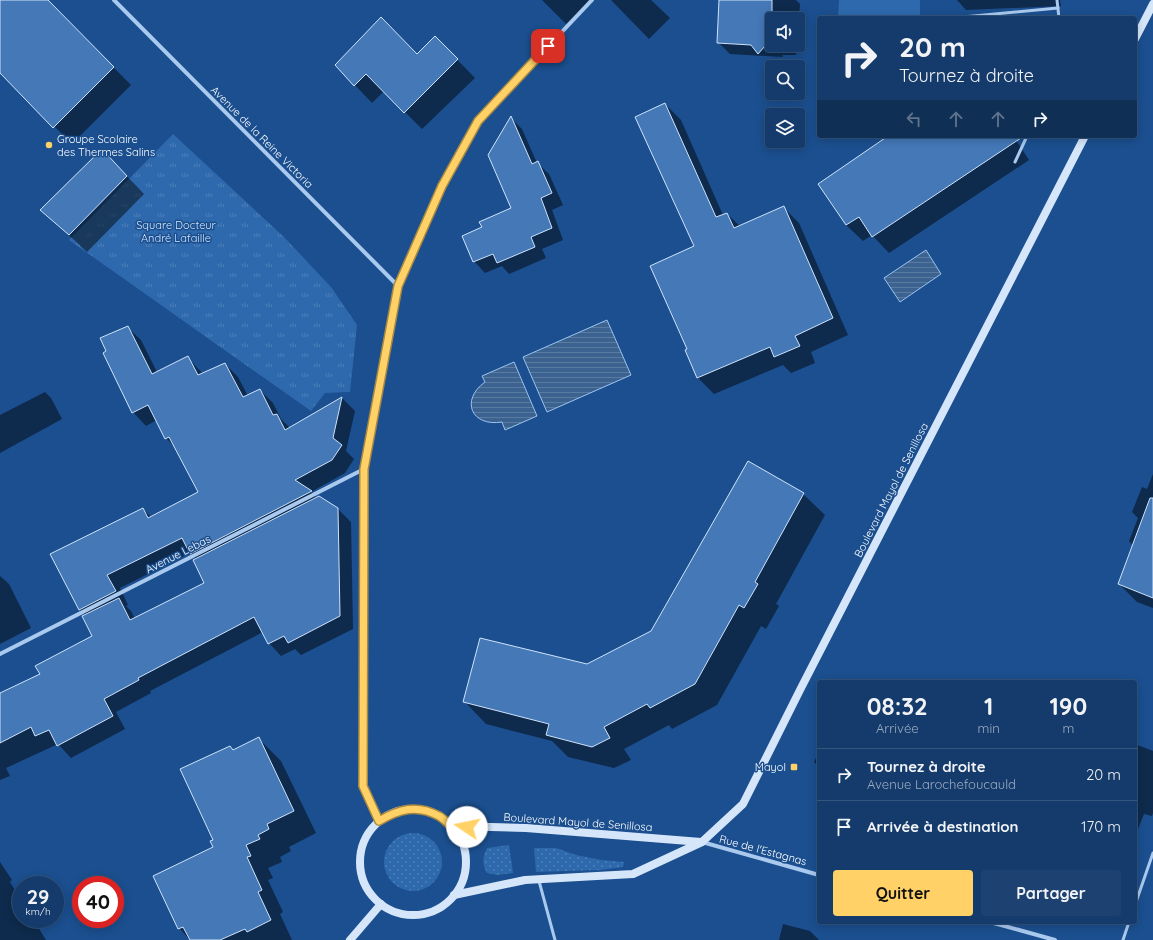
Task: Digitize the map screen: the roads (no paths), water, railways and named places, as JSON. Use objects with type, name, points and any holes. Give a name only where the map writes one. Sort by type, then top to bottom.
[{"type":"street","name":"Avenue de la Reine Victoria","points":[[114,0],[398,286]]},
{"type":"street","points":[[379,821],[363,786],[364,469],[398,286],[442,186],[478,121],[592,0]]},
{"type":"street","points":[[1137,35],[1153,4]]},
{"type":"street","name":"Boulevard Mayol de Senillosa","points":[[454,895],[525,880],[633,874],[702,842],[743,804],[800,690],[1084,138]]},
{"type":"street","name":"Avenue Lebas","points":[[0,654],[364,469]]},
{"type":"street","points":[[408,809],[424,810],[440,816],[452,826],[460,839],[465,853],[466,868],[462,882],[454,895],[442,906],[428,913],[412,915],[396,912],[381,904],[370,893],[363,879],[360,863],[362,847],[368,833],[379,821],[392,813],[408,809]]},
{"type":"street","name":"Boulevard Mayol de Senillosa","points":[[452,826],[526,828],[702,842]]},
{"type":"street","name":"Rue de l'Estagnas","points":[[702,842],[817,874]]},
{"type":"street","points":[[350,940],[381,904]]},
{"type":"street","points":[[997,924],[1055,940]]},
{"type":"lane","points":[[1057,0],[1059,16]]},
{"type":"lane","points":[[974,16],[1058,8]]},
{"type":"lane","points":[[1015,162],[1026,138]]},
{"type":"lane","points":[[1137,899],[1153,853]]},
{"type":"lane","points":[[539,879],[555,940]]},
{"type":"lane","points":[[1123,940],[1128,924]]},
{"type":"place","name":"Groupe Scolaire des Thermes Salins","points":[[49,145]]},
{"type":"place","name":"Mayol","points":[[794,767]]},
{"type":"park label","name":"Square Docteur André Lafaille","points":[[176,231]]}]
